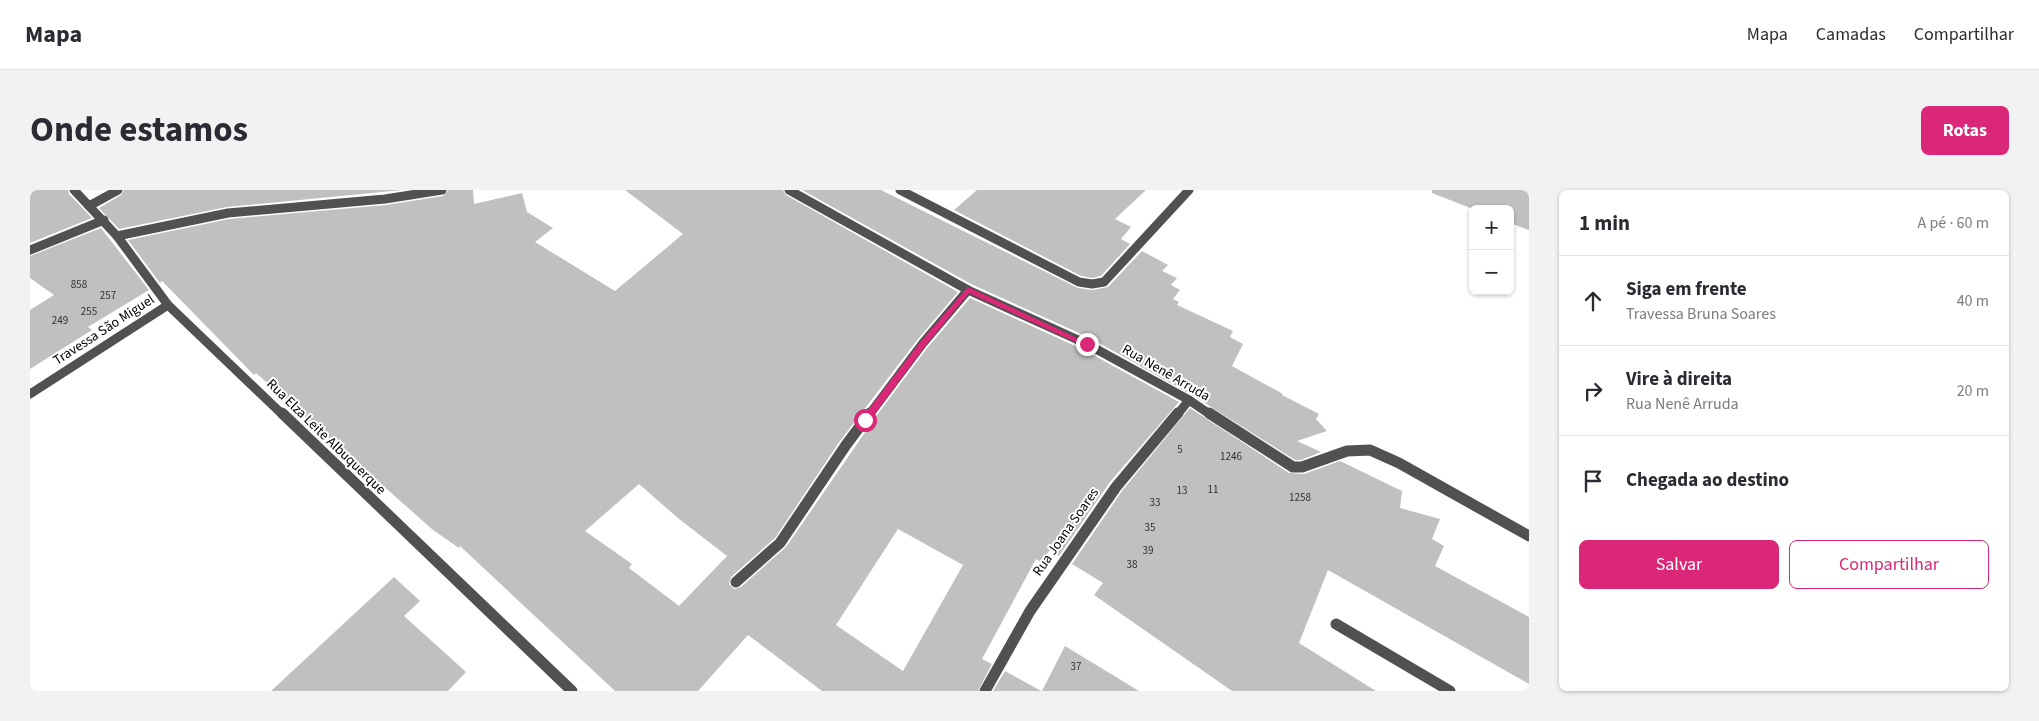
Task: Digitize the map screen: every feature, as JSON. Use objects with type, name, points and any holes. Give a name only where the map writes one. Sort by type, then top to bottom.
[{"type":"street","name":"Rua Elza Leite Albuquerque","points":[[74,190],[104,220],[168,305],[572,691]]},
{"type":"street","points":[[89,206],[118,190]]},
{"type":"street","points":[[117,236],[228,214],[385,198],[442,190]]},
{"type":"street","name":"Rua Nenê Arruda","points":[[789,190],[968,290],[1087,344],[1189,400],[1293,467],[1302,467],[1347,451],[1370,450],[1399,463],[1529,536]]},
{"type":"street","points":[[900,190],[1079,282],[1092,284],[1104,282],[1189,190]]},
{"type":"street","points":[[30,250],[104,220]]},
{"type":"street","points":[[736,582],[780,543],[846,445],[923,343],[968,290]]},
{"type":"street","name":"Travessa São Miguel","points":[[30,394],[168,305]]},
{"type":"street","name":"Rua Joana Soares","points":[[985,691],[1030,611],[1116,486],[1189,400]]},
{"type":"street","points":[[1336,624],[1450,691]]},
{"type":"building","points":[[30,190],[68,190],[69,194],[92,218],[30,243]]},
{"type":"building","points":[[124,190],[402,190],[227,207],[119,229],[99,208],[121,195]]},
{"type":"building","points":[[448,190],[473,190],[474,204],[522,193],[527,212],[553,228],[535,242],[615,291],[683,234],[625,190],[783,190],[786,195],[958,292],[918,339],[840,441],[775,538],[731,577],[729,584],[734,589],[741,587],[786,547],[877,415],[928,347],[970,298],[1084,350],[1179,402],[1110,482],[1059,556],[1050,550],[1041,562],[1036,559],[982,659],[992,664],[978,691],[822,691],[748,635],[698,691],[615,691],[460,546],[459,548],[433,530],[256,373],[254,375],[162,281],[160,283],[128,240],[229,219],[386,205],[443,196]],"holes":[[[639,484],[679,519],[727,556],[679,606],[629,568],[632,564],[585,531]],[[898,529],[963,565],[903,671],[836,625]]]},
{"type":"building","points":[[802,190],[881,190],[1078,288],[1093,290],[1108,287],[1142,251],[1168,265],[1162,271],[1177,278],[1171,285],[1180,290],[1173,299],[1179,302],[1177,305],[1233,331],[1230,337],[1243,344],[1232,366],[1319,414],[1316,419],[1327,431],[1297,441],[1321,452],[1301,460],[1295,460],[1192,395],[1090,338],[971,284]]},
{"type":"building","points":[[977,190],[1146,190],[1115,219],[1131,227],[1121,239],[1130,244],[1101,276],[1092,278],[1081,276],[954,210]]},
{"type":"building","points":[[1432,190],[1529,190],[1529,230],[1514,224],[1514,205],[1469,205],[1469,207],[1432,193]]},
{"type":"building","points":[[101,228],[149,290],[88,327],[92,330],[30,369],[30,310],[54,295],[30,278],[30,256]]},
{"type":"building","points":[[1190,408],[1289,473],[1304,474],[1340,461],[1402,491],[1400,508],[1440,519],[1432,539],[1444,546],[1435,566],[1529,617],[1529,684],[1328,570],[1299,643],[1376,691],[1232,691],[1094,595],[1103,583],[1072,564],[1122,491]]},
{"type":"building","points":[[394,577],[420,601],[404,616],[466,672],[448,691],[271,691]]},
{"type":"building","points":[[1065,646],[1139,691],[1042,691]]},
{"type":"building","points":[[1005,671],[1041,691],[993,691]]},
{"type":"route","points":[[865,420],[923,343],[968,290],[1087,344]]}]
